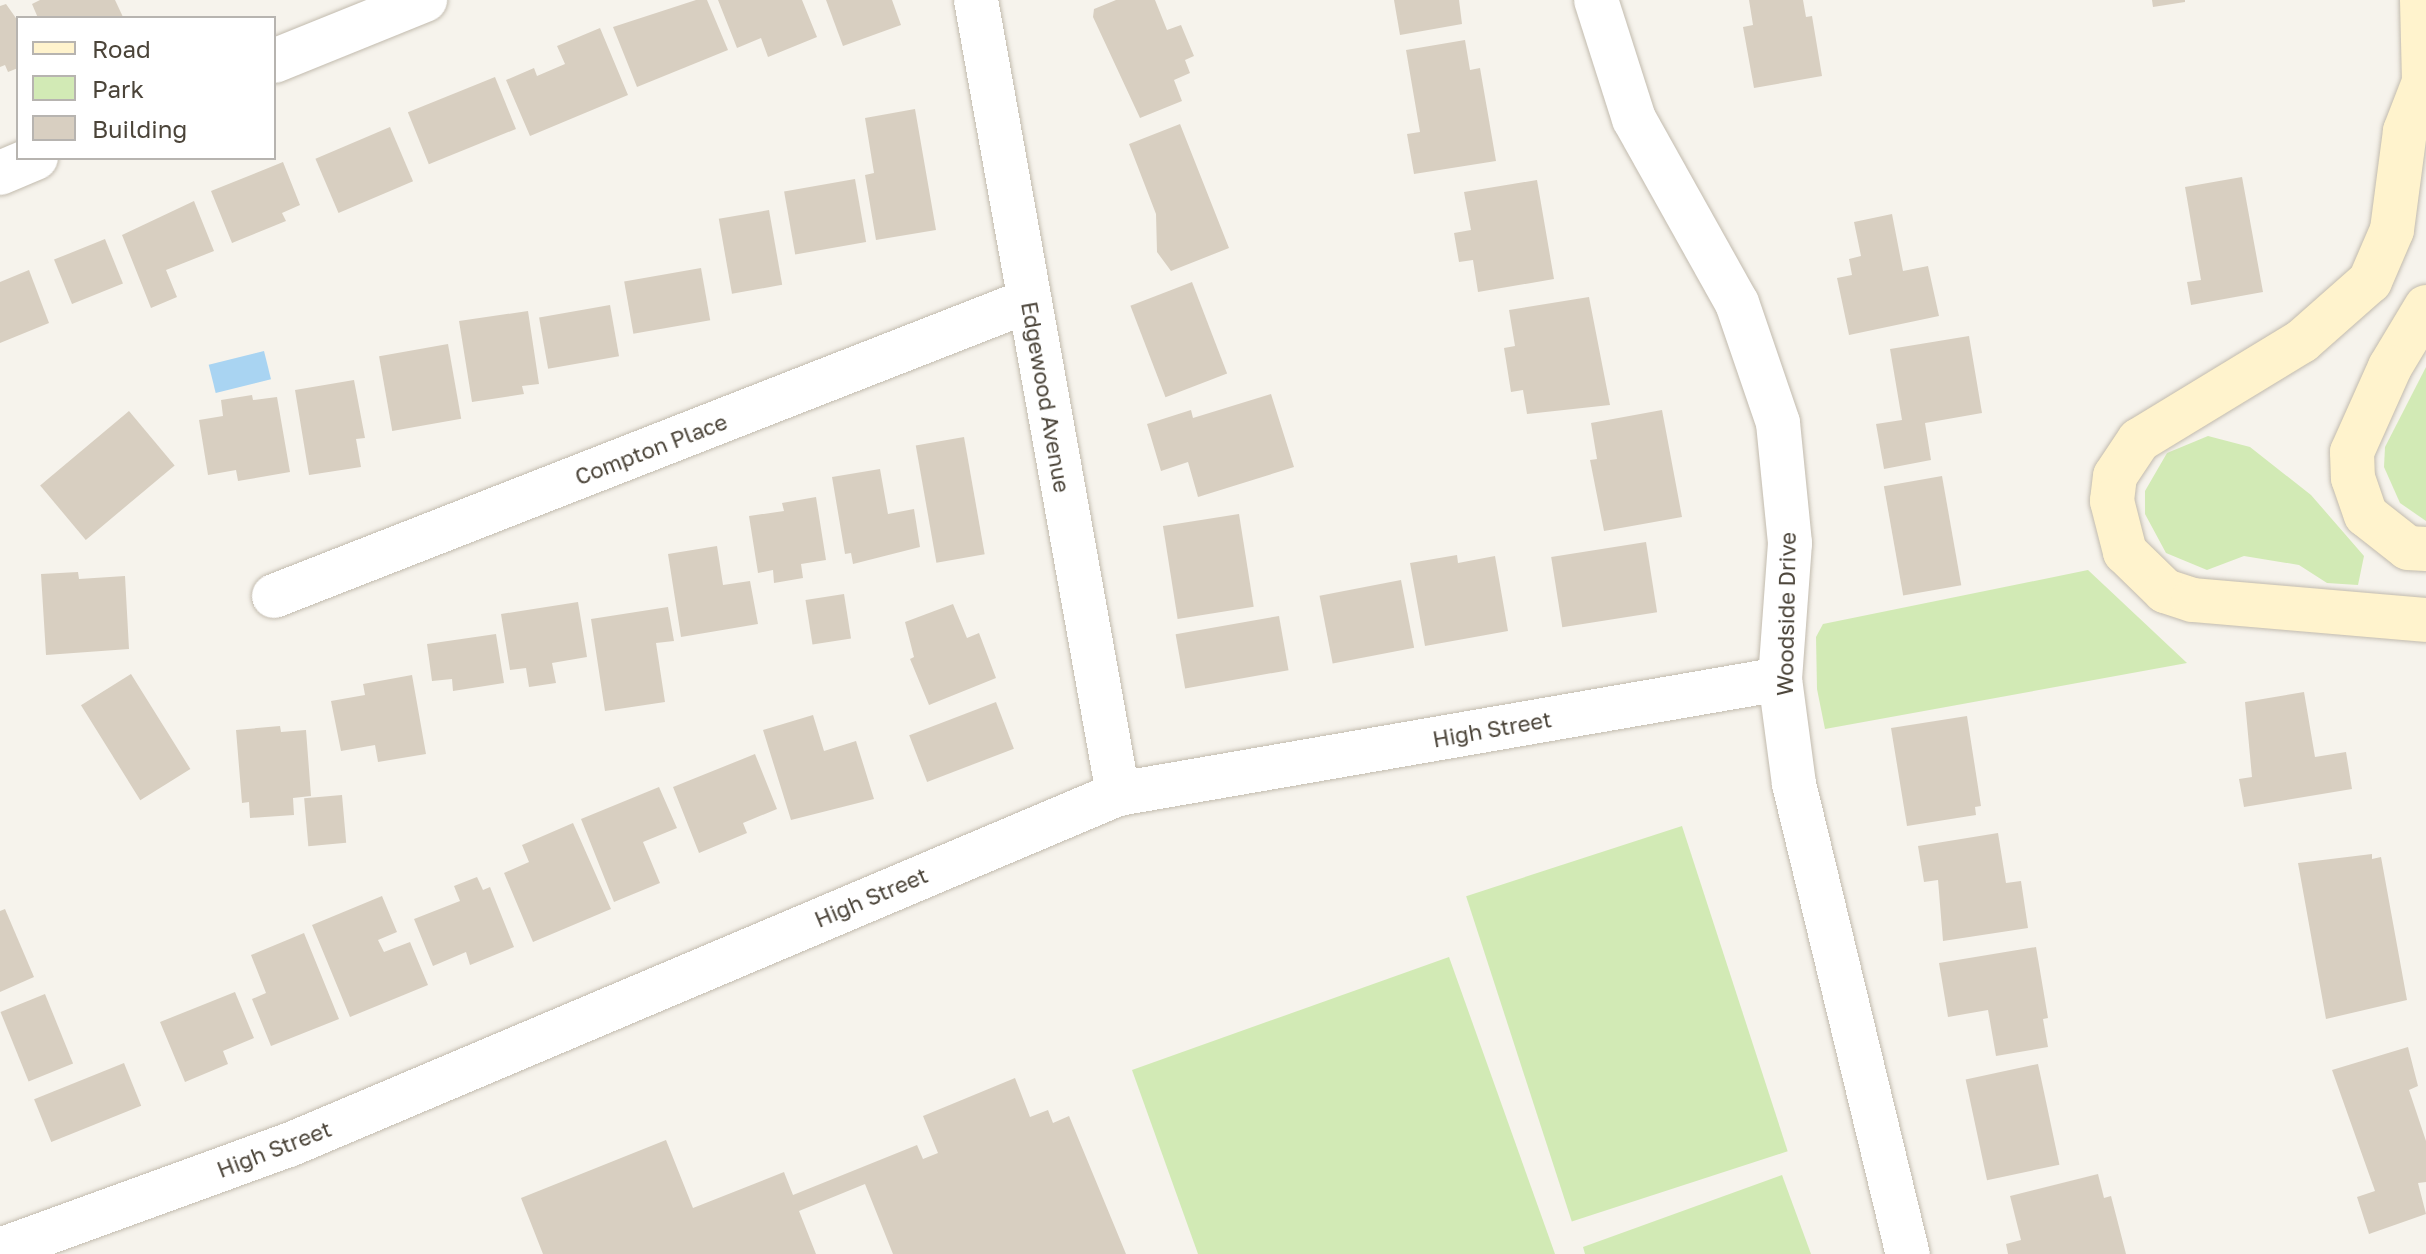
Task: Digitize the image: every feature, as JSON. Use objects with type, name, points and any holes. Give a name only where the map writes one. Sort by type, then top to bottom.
[{"type":"main road","points":[[2422,0],[2425,84],[2405,131],[2392,230],[2370,281],[2302,341],[2139,440],[2115,476],[2112,501],[2125,552],[2136,569],[2165,591],[2193,600],[2426,620]]},
{"type":"main road","points":[[2426,307],[2390,367],[2352,452],[2353,478],[2366,515],[2408,548],[2426,549]]},
{"type":"street","points":[[276,60],[425,0]]},
{"type":"street","name":"Edgewood Avenue","points":[[976,0],[1118,794]]},
{"type":"street","name":"Woodside Drive","points":[[1596,0],[1634,119],[1737,303],[1778,423],[1790,543],[1780,679],[1794,784],[1908,1254]]},
{"type":"street","points":[[0,173],[31,160]]},
{"type":"street","name":"Compton Place","points":[[274,596],[1028,301]]},
{"type":"street","name":"High Street","points":[[0,1250],[289,1145],[1118,794],[1780,679]]},
{"type":"green space","points":[[2426,367],[2426,521],[2400,503],[2384,467],[2385,447]]},
{"type":"green space","points":[[2208,436],[2250,447],[2311,495],[2364,556],[2358,585],[2327,583],[2299,565],[2244,556],[2207,570],[2166,553],[2145,514],[2145,491],[2167,453]]},
{"type":"green space","points":[[2088,570],[2187,663],[1825,729],[1817,689],[1816,637],[1823,624]]},
{"type":"green space","points":[[1682,826],[1788,1151],[1572,1221],[1466,896]]},
{"type":"green space","points":[[1449,957],[1555,1254],[1198,1254],[1132,1070]]},
{"type":"green space","points":[[1782,1175],[1811,1254],[1585,1254],[1583,1247]]},
{"type":"water","points":[[264,351],[271,379],[216,393],[209,365]]},
{"type":"building","points":[[40,0],[115,0],[123,16],[37,16],[32,4]]},
{"type":"building","points":[[696,0],[707,0],[728,50],[637,87],[613,27]]},
{"type":"building","points":[[718,0],[802,0],[817,37],[768,57],[761,38],[737,48]]},
{"type":"building","points":[[826,0],[892,0],[901,25],[843,46]]},
{"type":"building","points":[[1116,0],[1155,0],[1167,30],[1181,25],[1194,56],[1185,60],[1190,73],[1174,80],[1182,101],[1140,118],[1093,17],[1094,9]]},
{"type":"building","points":[[1394,0],[1459,0],[1462,24],[1400,35]]},
{"type":"building","points":[[1749,0],[1803,0],[1806,17],[1812,16],[1822,76],[1754,88],[1743,27],[1753,25]]},
{"type":"building","points":[[2152,0],[2185,0],[2185,2],[2153,7]]},
{"type":"building","points":[[6,4],[16,18],[16,69],[8,72],[5,65],[0,67],[0,6]]},
{"type":"building","points":[[600,28],[628,95],[530,136],[506,80],[534,68],[537,76],[565,64],[557,46]]},
{"type":"building","points":[[1465,40],[1470,70],[1480,68],[1496,161],[1414,174],[1407,134],[1420,132],[1406,50]]},
{"type":"building","points":[[495,77],[516,129],[429,164],[408,112]]},
{"type":"building","points":[[915,109],[936,230],[876,240],[865,175],[874,173],[865,118]]},
{"type":"building","points":[[1180,124],[1229,248],[1171,271],[1157,252],[1156,214],[1129,144]]},
{"type":"building","points":[[390,127],[413,181],[338,213],[315,159]]},
{"type":"building","points":[[283,162],[300,205],[282,213],[286,221],[232,243],[211,191]]},
{"type":"building","points":[[2242,177],[2263,292],[2191,305],[2187,282],[2201,280],[2185,187]]},
{"type":"building","points":[[855,179],[866,242],[795,255],[784,192]]},
{"type":"building","points":[[1537,180],[1554,279],[1478,292],[1473,260],[1459,262],[1454,233],[1471,230],[1464,192]]},
{"type":"building","points":[[194,201],[214,251],[166,270],[177,297],[151,308],[122,235]]},
{"type":"building","points":[[769,210],[782,285],[732,294],[719,219]]},
{"type":"building","points":[[1892,214],[1903,271],[1928,266],[1939,316],[1849,335],[1837,278],[1852,275],[1849,259],[1861,256],[1854,222]]},
{"type":"building","points":[[105,239],[123,284],[72,304],[54,260]]},
{"type":"building","points":[[701,268],[710,320],[633,334],[624,282]]},
{"type":"building","points":[[29,270],[49,323],[0,343],[0,282]]},
{"type":"building","points":[[1192,282],[1227,373],[1166,397],[1130,306]]},
{"type":"building","points":[[1589,297],[1610,405],[1527,414],[1523,390],[1511,392],[1504,348],[1515,346],[1509,310]]},
{"type":"building","points":[[610,305],[619,356],[548,369],[539,318]]},
{"type":"building","points":[[528,311],[539,384],[522,386],[524,394],[472,402],[459,321]]},
{"type":"building","points":[[1969,336],[1982,413],[1925,423],[1931,460],[1884,469],[1876,424],[1902,420],[1890,349]]},
{"type":"building","points":[[448,344],[461,419],[392,431],[379,356]]},
{"type":"building","points":[[354,380],[365,438],[356,439],[361,467],[309,475],[295,390]]},
{"type":"building","points":[[1271,394],[1294,467],[1198,497],[1188,462],[1161,471],[1147,424],[1191,410],[1193,418]]},
{"type":"building","points":[[252,395],[253,400],[277,397],[290,472],[238,481],[236,470],[208,475],[199,420],[223,416],[221,400]]},
{"type":"building","points":[[1662,410],[1682,517],[1604,531],[1590,460],[1597,459],[1591,423]]},
{"type":"building","points":[[129,411],[175,465],[86,540],[40,486]]},
{"type":"building","points":[[964,437],[985,554],[936,563],[916,446]]},
{"type":"building","points":[[880,469],[888,514],[914,509],[920,547],[853,564],[851,553],[845,554],[832,477]]},
{"type":"building","points":[[1942,476],[1961,585],[1903,596],[1884,486]]},
{"type":"building","points":[[816,497],[826,560],[801,564],[803,578],[774,583],[773,570],[758,573],[749,516],[784,511],[782,503]]},
{"type":"building","points":[[1239,514],[1254,607],[1178,619],[1163,526]]},
{"type":"building","points":[[1646,542],[1657,612],[1562,627],[1551,557]]},
{"type":"building","points":[[717,546],[723,585],[750,581],[758,624],[681,637],[668,554]]},
{"type":"building","points":[[1457,555],[1458,563],[1495,556],[1508,631],[1425,646],[1410,563]]},
{"type":"building","points":[[78,572],[79,579],[125,576],[129,649],[46,655],[41,574]]},
{"type":"building","points":[[1401,580],[1414,648],[1333,664],[1320,596]]},
{"type":"building","points":[[844,594],[851,638],[813,645],[805,600]]},
{"type":"building","points":[[578,602],[587,657],[552,663],[556,683],[529,687],[526,668],[510,670],[501,614]]},
{"type":"building","points":[[953,604],[967,638],[979,633],[996,678],[929,705],[910,659],[914,657],[905,622]]},
{"type":"building","points":[[668,607],[674,641],[656,643],[665,702],[605,711],[591,619]]},
{"type":"building","points":[[1279,616],[1289,670],[1185,688],[1176,634]]},
{"type":"building","points":[[496,634],[504,683],[453,691],[452,679],[432,681],[427,644]]},
{"type":"building","points":[[131,674],[190,769],[140,800],[81,705]]},
{"type":"building","points":[[412,675],[426,754],[378,762],[375,745],[341,751],[331,701],[365,695],[363,684]]},
{"type":"building","points":[[2304,692],[2315,757],[2346,752],[2352,789],[2244,807],[2239,779],[2252,777],[2245,702]]},
{"type":"building","points":[[996,702],[1014,749],[927,782],[909,735]]},
{"type":"building","points":[[813,715],[824,751],[856,741],[874,799],[791,820],[763,730]]},
{"type":"building","points":[[1967,716],[1981,806],[1975,807],[1976,815],[1907,826],[1891,728]]},
{"type":"building","points":[[280,726],[281,732],[306,730],[311,796],[293,798],[294,815],[250,818],[249,802],[242,803],[236,730]]},
{"type":"building","points":[[755,754],[777,809],[743,823],[747,833],[699,853],[673,787]]},
{"type":"building","points":[[659,787],[677,828],[643,842],[660,883],[614,902],[581,819]]},
{"type":"building","points":[[342,795],[346,843],[308,846],[304,798]]},
{"type":"building","points":[[573,823],[611,909],[533,942],[504,873],[529,862],[522,845]]},
{"type":"building","points":[[1998,833],[2006,883],[2021,881],[2028,928],[1943,941],[1938,880],[1924,882],[1918,846]]},
{"type":"building","points":[[2372,854],[2372,859],[2381,857],[2407,1000],[2326,1019],[2298,863]]},
{"type":"building","points":[[477,877],[483,890],[490,887],[514,947],[470,965],[466,952],[433,966],[414,919],[460,901],[454,886]]},
{"type":"building","points":[[382,896],[397,932],[378,940],[384,952],[410,942],[428,985],[350,1017],[312,925]]},
{"type":"building","points":[[5,909],[34,977],[0,992],[0,911]]},
{"type":"building","points":[[304,933],[339,1019],[271,1046],[252,999],[266,993],[251,955]]},
{"type":"building","points":[[2036,947],[2048,1018],[2043,1019],[2048,1047],[1996,1056],[1988,1010],[1948,1017],[1939,963]]},
{"type":"building","points":[[235,992],[254,1038],[223,1051],[228,1064],[185,1082],[160,1022]]},
{"type":"building","points":[[45,994],[73,1064],[29,1082],[0,1012]]},
{"type":"building","points":[[2408,1047],[2418,1086],[2409,1090],[2426,1141],[2426,1182],[2418,1183],[2426,1214],[2369,1234],[2357,1197],[2375,1191],[2332,1070]]},
{"type":"building","points":[[124,1063],[141,1106],[51,1142],[34,1099]]},
{"type":"building","points":[[2038,1064],[2059,1165],[1987,1180],[1966,1079]]},
{"type":"building","points":[[1015,1078],[1030,1117],[1048,1110],[1053,1123],[1069,1116],[1126,1254],[893,1254],[865,1184],[799,1211],[816,1254],[543,1254],[521,1198],[666,1140],[693,1208],[784,1172],[793,1195],[917,1145],[923,1159],[938,1153],[923,1116]]},
{"type":"building","points":[[2098,1174],[2104,1198],[2111,1196],[2126,1254],[2008,1254],[2006,1244],[2021,1240],[2010,1196]]}]
